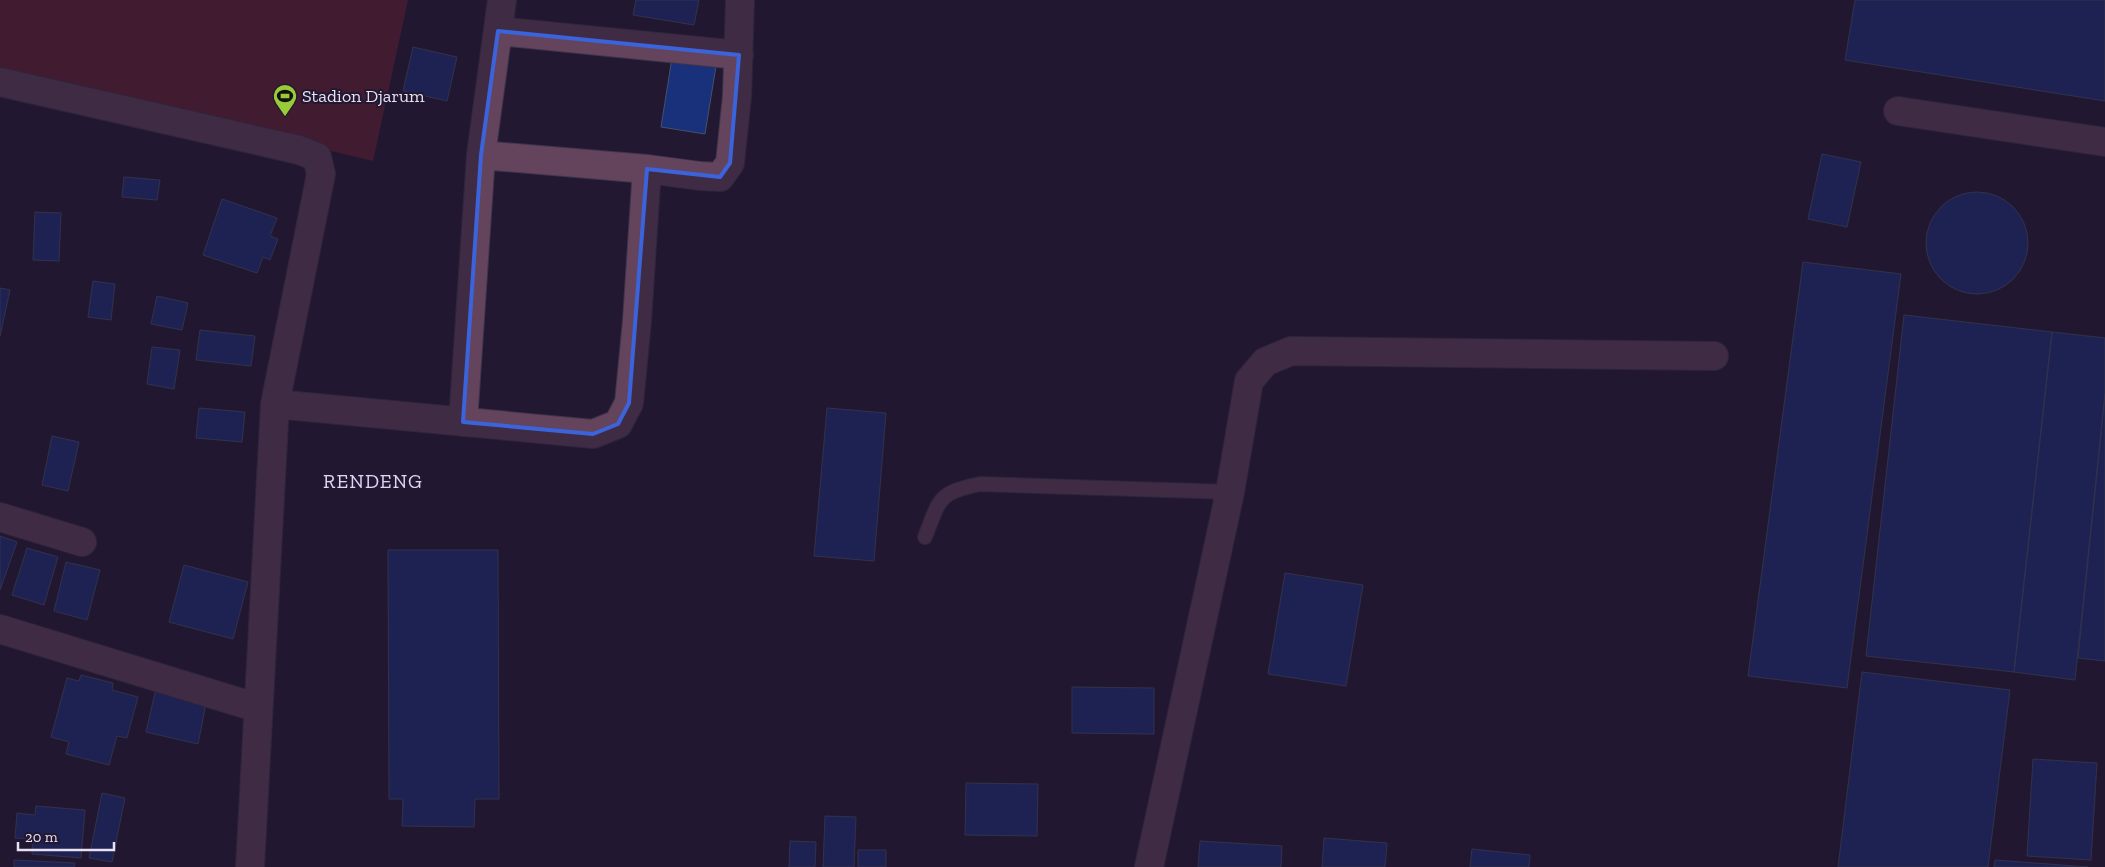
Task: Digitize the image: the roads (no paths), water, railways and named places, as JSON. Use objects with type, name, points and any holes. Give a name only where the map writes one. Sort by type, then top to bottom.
[{"type":"street","points":[[463,422],[481,155],[502,0]]},
{"type":"street","points":[[481,155],[720,177],[730,163],[737,96],[740,0]]},
{"type":"street","points":[[498,31],[739,55]]},
{"type":"street","points":[[0,82],[299,150],[317,157],[321,174],[275,404],[250,867]]},
{"type":"street","points":[[1898,111],[2105,142]]},
{"type":"street","points":[[275,404],[593,434],[618,424],[629,403],[637,321],[647,169]]},
{"type":"street","points":[[1149,867],[1230,492],[1249,381],[1265,362],[1291,351],[1714,356]]},
{"type":"street","points":[[0,517],[82,542]]},
{"type":"street","points":[[0,629],[258,708]]},
{"type":"lane","points":[[925,537],[940,501],[954,490],[980,484],[1230,492]]},
{"type":"place","name":"Stadion Djarum","points":[[285,117]]},
{"type":"district","name":"RENDENG","points":[[373,481]]}]
